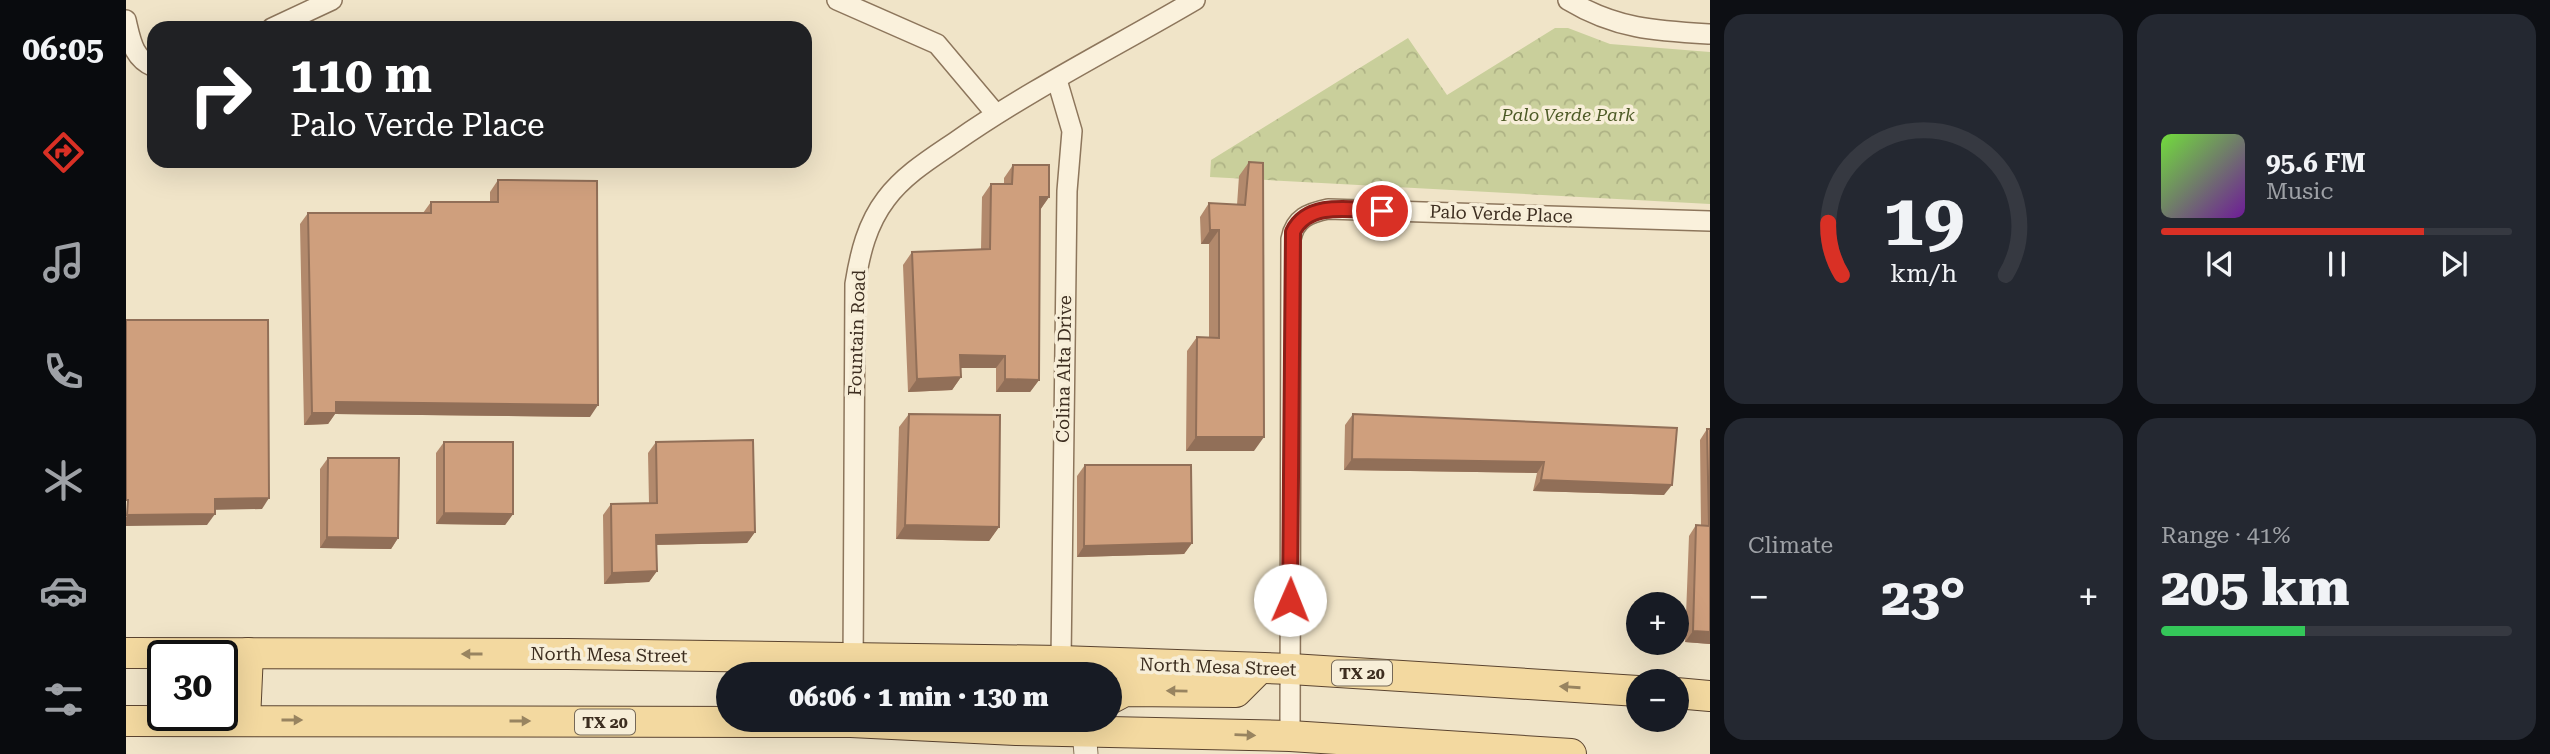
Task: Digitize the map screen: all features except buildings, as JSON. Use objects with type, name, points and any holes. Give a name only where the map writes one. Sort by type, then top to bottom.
[{"type":"main road","name":"North Mesa Street","points":[[126,653],[716,663]]},
{"type":"main road","points":[[246,720],[248,653]]},
{"type":"main road","name":"North Mesa Street","points":[[1122,666],[1291,669],[1626,690]]},
{"type":"main road","points":[[1122,693],[1236,692],[1260,668]]},
{"type":"main road","points":[[1689,694],[1710,696]]},
{"type":"main road","name":"TX 20","points":[[126,721],[716,721]]},
{"type":"main road","name":"TX 20","points":[[1122,732],[1290,736],[1571,754]]},
{"type":"street","points":[[287,21],[332,0]]},
{"type":"street","points":[[837,0],[937,44],[996,114]]},
{"type":"street","name":"Fountain Road","points":[[853,662],[855,284],[859,258],[871,223],[902,181],[996,114],[1195,0]]},
{"type":"street","points":[[1569,0],[1590,13],[1642,30],[1710,34]]},
{"type":"street","points":[[126,20],[133,50],[147,64]]},
{"type":"street","name":"Colina Alta Drive","points":[[1044,662],[1072,131],[1057,80]]},
{"type":"street","name":"Palo Verde Place","points":[[1291,669],[1291,239],[1296,224],[1310,213],[1328,209],[1710,221]]},
{"type":"street","points":[[1290,736],[1291,669]]},
{"type":"green space","name":"Palo Verde Park","points":[[1555,28],[1568,28],[1610,44],[1710,52],[1710,204],[1210,177],[1211,160],[1408,38],[1447,95]]},
{"type":"route","points":[[1290,600],[1291,239],[1296,224],[1310,213],[1328,209],[1382,211]]}]
